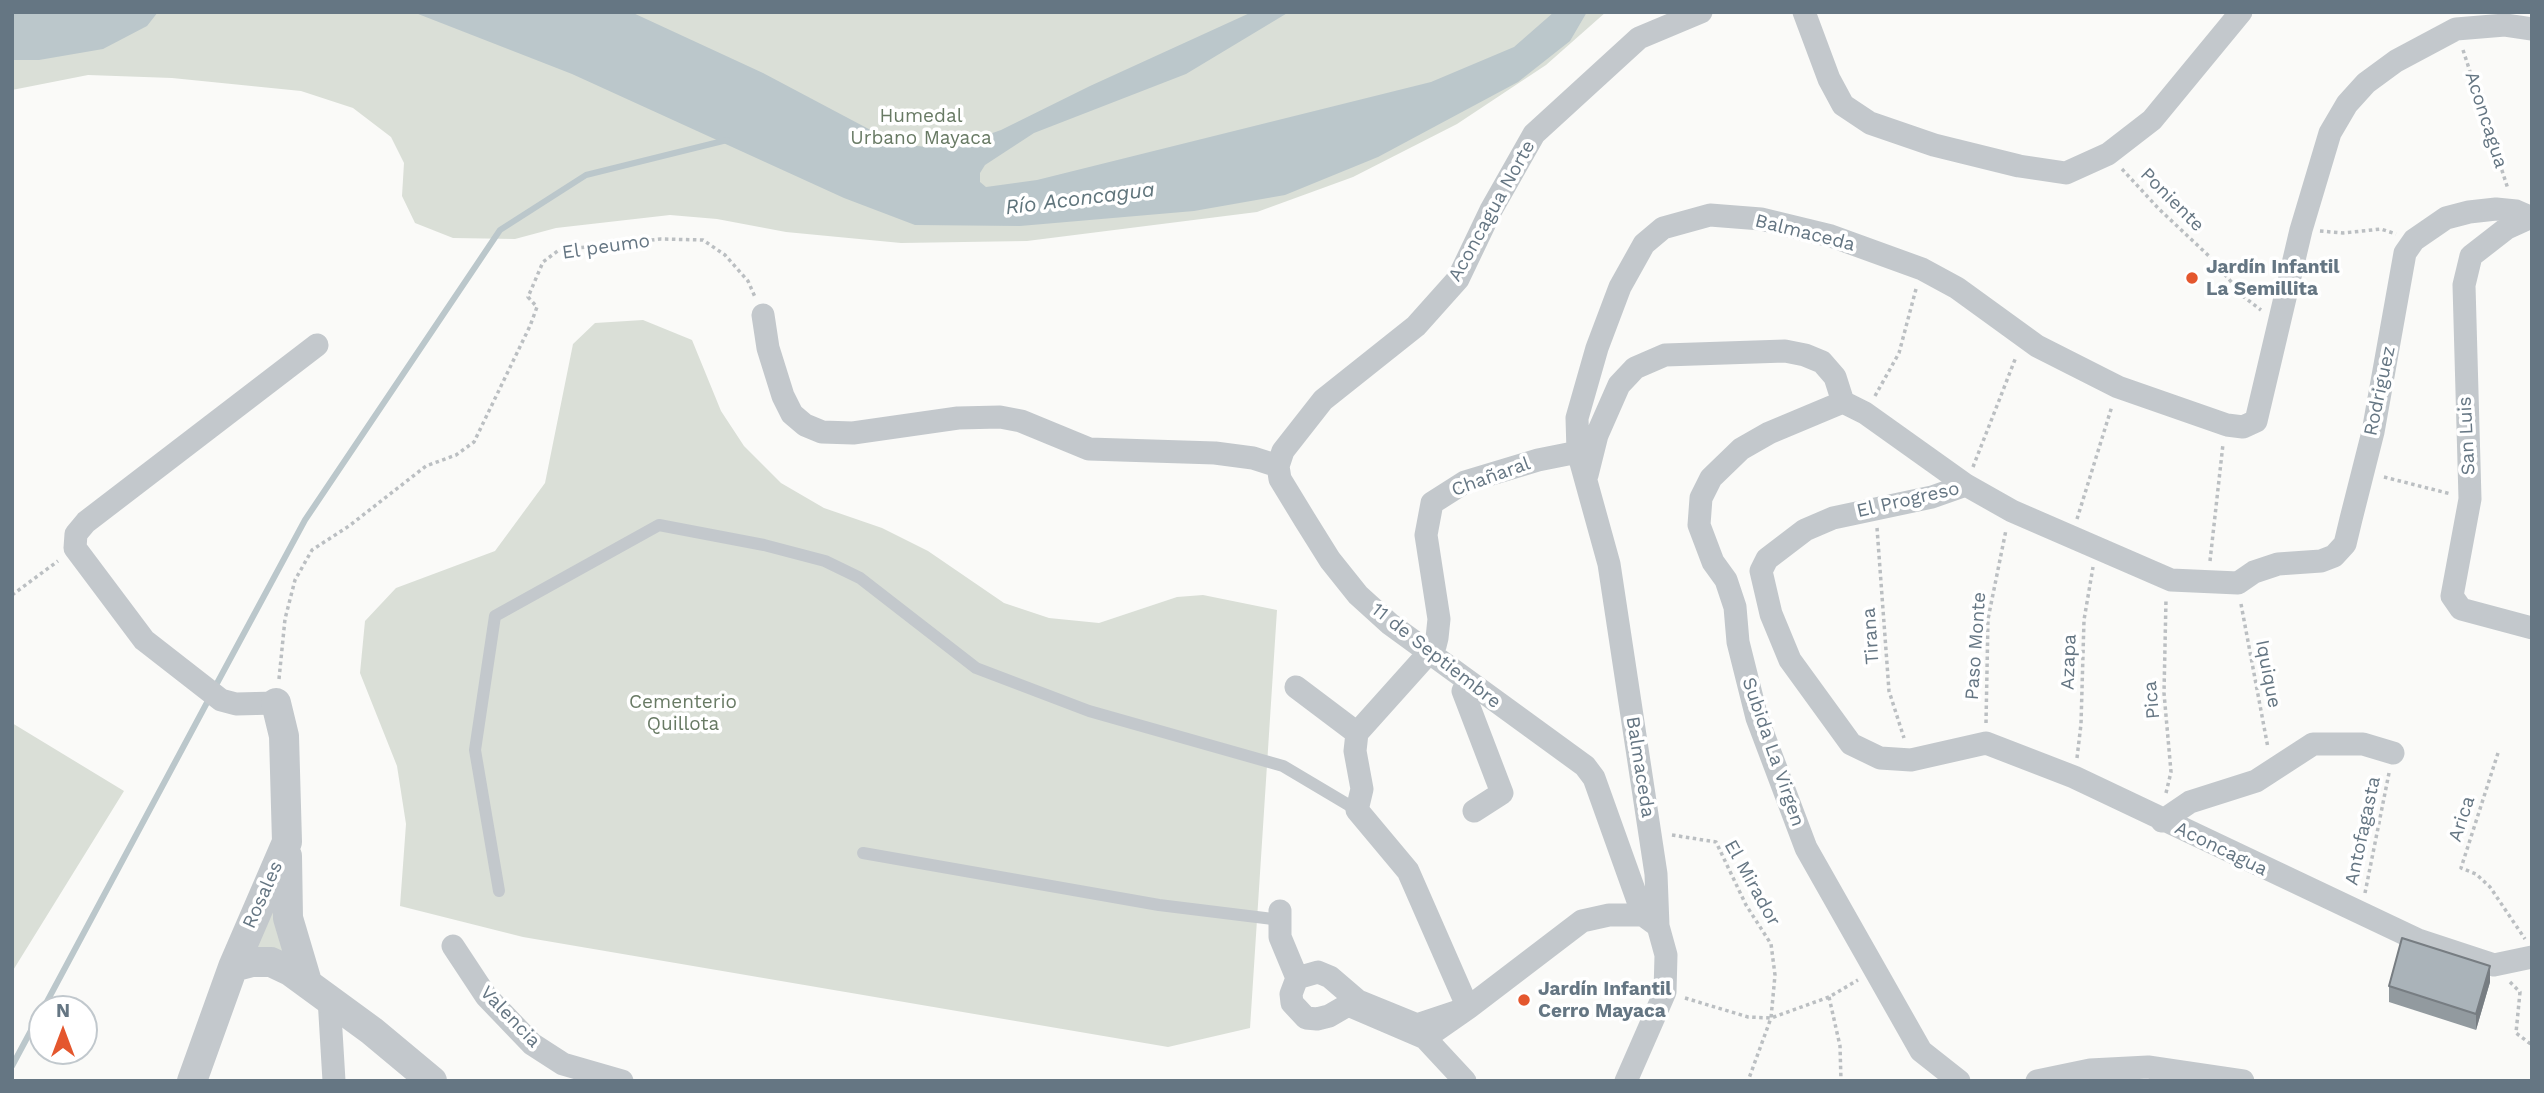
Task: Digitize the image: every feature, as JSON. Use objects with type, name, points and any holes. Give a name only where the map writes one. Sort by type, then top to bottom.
[{"type":"street","name":"Aconcagua Norte","points":[[1278,466],[1283,451],[1323,400],[1416,326],[1458,279],[1497,199],[1534,134],[1639,38],[1702,12]]},
{"type":"street","points":[[1804,12],[1829,79],[1843,104],[1870,123],[1934,145],[2046,171],[2066,173],[2108,154],[2152,120],[2241,12]]},
{"type":"street","points":[[2227,425],[2243,427],[2256,421],[2301,230],[2330,133],[2347,104],[2366,83],[2396,61],[2456,29],[2505,25],[2532,30]]},
{"type":"street","points":[[2414,240],[2446,218],[2469,212],[2526,216]]},
{"type":"street","name":"Balmaceda","points":[[1626,1081],[1665,992],[1666,955],[1651,920],[1650,834],[1609,564],[1578,452],[1580,407],[1620,287],[1635,255],[1653,234],[1663,228],[1710,215],[1761,219],[1831,236],[1922,269],[2025,334],[2059,359],[2118,387],[2227,425]]},
{"type":"street","name":"San Luis","points":[[2526,216],[2471,256],[2464,285],[2470,499],[2453,583],[2454,603],[2461,609],[2532,628]]},
{"type":"street","name":"Rodriguez","points":[[2344,544],[2361,471],[2374,432],[2390,349],[2401,270],[2406,253],[2414,240]]},
{"type":"street","points":[[763,315],[768,348],[783,396],[792,414],[805,425],[822,432],[891,429],[980,416],[1021,421],[1088,449],[1215,453],[1253,458],[1278,466]]},
{"type":"street","points":[[276,703],[236,704],[220,700],[144,640],[75,548],[76,534],[86,522],[317,345]]},
{"type":"street","points":[[1586,478],[1597,435],[1619,385],[1635,368],[1664,355],[1785,351],[1822,362],[1835,377],[1843,402],[1865,413],[1966,485]]},
{"type":"street","name":"Subida La Virgen","points":[[1843,402],[1769,433],[1741,449],[1711,478],[1701,498],[1699,525],[1713,562],[1726,580],[1735,607],[1738,642],[1757,718],[1806,848],[1921,1051],[1959,1081]]},
{"type":"street","name":"Chañaral","points":[[1430,651],[1435,646],[1439,628],[1426,535],[1432,503],[1465,482],[1538,460],[1578,452]]},
{"type":"street","name":"11 de Septiembre","points":[[1278,466],[1280,479],[1305,520],[1330,560],[1358,595],[1391,624],[1585,766],[1594,778],[1651,920]]},
{"type":"street","name":"El Progreso","points":[[1911,760],[1880,758],[1851,744],[1790,660],[1763,589],[1761,571],[1767,559],[1805,530],[1833,518],[1932,497],[1966,485],[2012,511],[2070,538],[2168,577],[2208,584],[2238,583],[2254,572],[2278,564],[2321,561],[2334,556],[2344,544]]},
{"type":"street","points":[[1430,651],[1357,733],[1355,751],[1362,789],[1357,810],[1408,871],[1468,1008]]},
{"type":"street","points":[[1468,682],[1463,691],[1503,793],[1474,811]]},
{"type":"street","points":[[1296,687],[1357,733]]},
{"type":"street","name":"Rosales","points":[[192,1081],[233,967],[288,842],[284,736],[276,703]]},
{"type":"street","points":[[1911,760],[1986,743]]},
{"type":"street","name":"Aconcagua","points":[[1986,743],[2074,777],[2360,915],[2430,945],[2494,965],[2532,957]]},
{"type":"street","points":[[2160,820],[2190,802],[2256,780],[2313,744],[2362,744],[2393,753]]},
{"type":"street","points":[[288,842],[285,893],[288,918],[318,990],[334,1081]]},
{"type":"street","points":[[1425,1038],[1582,921],[1609,915],[1651,920]]},
{"type":"street","points":[[1281,916],[1280,937],[1297,978],[1291,994],[1292,1003],[1306,1017],[1329,1016],[1348,1004],[1425,1038],[1465,1081]]},
{"type":"street","name":"Valencia","points":[[453,946],[486,996],[532,1044],[564,1064],[622,1081]]},
{"type":"street","points":[[233,967],[252,962],[271,962],[318,990],[432,1081]]},
{"type":"street","points":[[1297,978],[1318,972],[1329,977],[1358,1001],[1417,1025],[1468,1008]]},
{"type":"street","points":[[2037,1081],[2090,1070],[2148,1067],[2243,1081]]},
{"type":"lane","points":[[499,891],[475,750],[495,616],[659,525],[764,545],[825,561],[860,578],[976,668],[1089,711],[1283,766],[1357,810]]},
{"type":"lane","points":[[863,853],[1159,905],[1281,916]]},
{"type":"path","name":"Aconcagua","points":[[2456,29],[2526,216]]},
{"type":"path","name":"Poniente","points":[[2108,154],[2159,209],[2227,274],[2244,297],[2279,319]]},
{"type":"path","points":[[2301,230],[2343,233],[2381,229],[2414,240]]},
{"type":"path","name":"El peumo","points":[[276,703],[285,619],[295,580],[312,550],[349,526],[426,466],[456,455],[474,442],[530,326],[537,307],[528,296],[543,262],[559,250],[661,239],[702,240],[725,255],[748,281],[763,315]]},
{"type":"path","points":[[1865,413],[1899,353],[1922,269]]},
{"type":"path","points":[[1966,485],[2025,334]]},
{"type":"path","points":[[2070,538],[2118,387]]},
{"type":"path","points":[[2208,584],[2214,501],[2227,425]]},
{"type":"path","points":[[2361,471],[2470,499]]},
{"type":"path","name":"Tirana","points":[[1876,507],[1889,691],[1911,760]]},
{"type":"path","name":"Paso Monte","points":[[1986,743],[1988,619],[2002,541],[2012,511]]},
{"type":"path","points":[[12,595],[75,548]]},
{"type":"path","name":"Azapa","points":[[2074,777],[2081,724],[2084,620],[2091,592],[2096,548]]},
{"type":"path","name":"Pica","points":[[2160,820],[2171,772],[2164,694],[2168,577]]},
{"type":"path","name":"Iquique","points":[[2238,583],[2248,649],[2273,770]]},
{"type":"path","name":"Antofagasta","points":[[2360,915],[2393,753]]},
{"type":"path","name":"Arica","points":[[2498,753],[2461,868],[2476,874],[2490,887],[2532,949]]},
{"type":"path","name":"El Mirador","points":[[1650,834],[1692,836],[1716,842],[1746,905],[1770,944],[1775,975],[1770,1018],[1748,1081]]},
{"type":"path","points":[[2494,965],[2520,992],[2516,1033],[2532,1045]]},
{"type":"path","points":[[1665,992],[1748,1017],[1770,1018],[1829,998],[1875,970]]},
{"type":"path","points":[[1829,998],[1840,1046],[1841,1081]]},
{"type":"green space","name":"Humedal Urbano Mayaca","points":[[12,12],[1606,12],[1546,65],[1457,124],[1353,177],[1257,212],[1027,241],[901,243],[786,232],[717,219],[670,215],[556,228],[515,239],[453,238],[415,223],[402,196],[404,163],[391,137],[353,108],[301,91],[172,78],[88,75],[12,90]]},
{"type":"green space","name":"Cementerio Quillota","points":[[643,320],[692,340],[721,411],[744,446],[781,483],[824,508],[882,528],[928,551],[1004,603],[1049,618],[1099,623],[1177,597],[1203,595],[1277,610],[1250,1028],[1168,1047],[523,937],[400,906],[406,824],[397,766],[360,673],[365,621],[396,588],[495,551],[545,483],[573,344],[595,323]]},
{"type":"green space","points":[[12,723],[124,791],[12,972]]},
{"type":"green space","points":[[276,905],[286,952],[251,951]]},
{"type":"water","points":[[12,12],[158,12],[147,26],[103,49],[39,60],[12,60]]},
{"type":"water","name":"Río Aconcagua","points":[[413,12],[631,12],[763,73],[897,144],[927,147],[956,146],[1001,130],[1252,12],[1289,12],[1186,74],[1034,133],[985,165],[980,173],[980,182],[986,187],[1037,180],[1431,82],[1514,47],[1554,12],[1587,12],[1570,41],[1518,82],[1378,157],[1285,195],[1194,211],[1020,226],[915,225],[844,198],[572,74]]},
{"type":"building","points":[[2402,938],[2490,966],[2476,1014],[2389,986]]},
{"type":"waterway","points":[[215,687],[305,520],[500,230],[586,175],[727,140]]},
{"type":"waterway","points":[[50,995],[210,697]]},
{"type":"waterway","points":[[12,1066],[28,1036]]},
{"type":"place","name":"Jardín Infantil La Semillita","points":[[2192,278]]},
{"type":"place","name":"Jardín Infantil Cerro Mayaca","points":[[1524,1000]]}]
